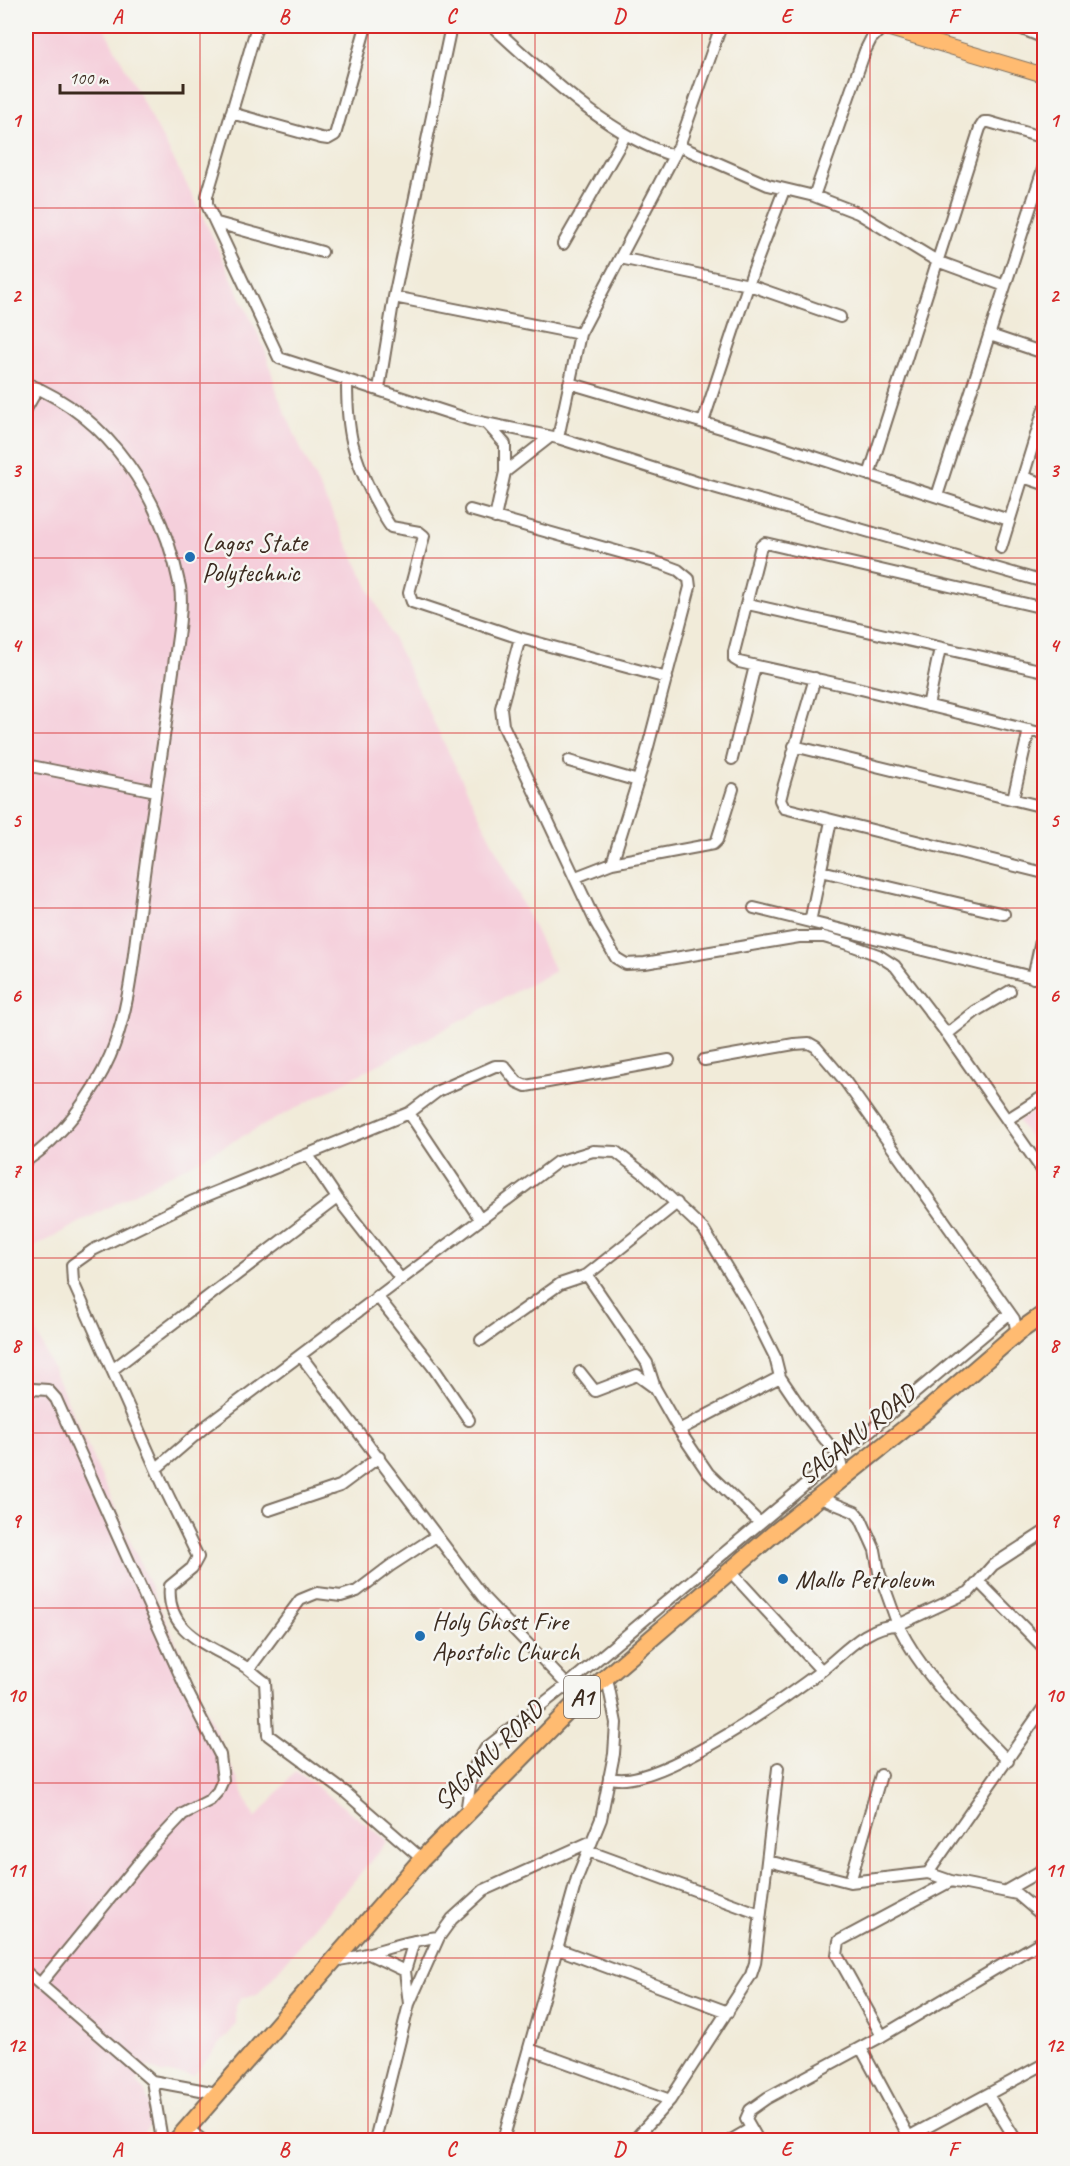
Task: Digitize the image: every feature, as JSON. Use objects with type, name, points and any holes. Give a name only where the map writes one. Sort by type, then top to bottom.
[{"type":"highway","name":"SAGAMU ROAD","points":[[182,2134],[422,1859],[577,1702],[818,1497],[927,1410],[1017,1333],[1044,1314]]},
{"type":"main road","points":[[882,26],[1044,75]]},
{"type":"street","points":[[257,26],[207,196],[207,205],[279,358],[348,382],[378,389],[487,424],[554,438],[716,488],[1044,582]]},
{"type":"street","points":[[231,113],[321,138],[328,139],[335,135],[366,26]]},
{"type":"street","points":[[378,389],[394,297],[451,26]]},
{"type":"street","points":[[492,26],[625,136],[647,147],[677,151],[784,190],[814,196],[858,213],[937,261],[1005,286]]},
{"type":"street","points":[[506,472],[554,438],[580,334],[677,151],[721,26]]},
{"type":"street","points":[[814,196],[862,60],[871,39],[882,26]]},
{"type":"street","points":[[1015,26],[1044,38]]},
{"type":"street","points":[[869,475],[984,122],[1044,138]]},
{"type":"street","points":[[563,243],[625,136]]},
{"type":"street","points":[[938,496],[1044,166]]},
{"type":"street","points":[[703,422],[784,190]]},
{"type":"street","points":[[216,223],[322,252]]},
{"type":"street","points":[[620,258],[749,285],[840,317]]},
{"type":"street","points":[[394,297],[580,334]]},
{"type":"street","points":[[990,335],[1044,353]]},
{"type":"street","points":[[348,382],[347,418],[354,455],[364,479],[390,527],[419,532],[424,536],[409,593],[411,602],[520,638],[667,678]]},
{"type":"street","points":[[26,383],[77,410],[123,456],[144,485],[159,514],[170,546],[180,591],[131,973],[110,1056],[92,1090],[69,1119],[41,1151],[26,1161]]},
{"type":"street","points":[[569,383],[703,422],[1009,520]]},
{"type":"street","points":[[26,409],[38,388]]},
{"type":"street","points":[[1001,548],[1044,409]]},
{"type":"street","points":[[487,424],[505,444],[506,472],[495,518]]},
{"type":"street","points":[[1023,477],[1044,484]]},
{"type":"street","points":[[470,510],[662,564],[685,574],[690,587],[639,781],[612,863]]},
{"type":"street","points":[[1044,608],[765,543],[761,546],[734,659],[755,666],[815,678],[1044,734]]},
{"type":"street","points":[[748,604],[1044,671]]},
{"type":"street","points":[[520,638],[501,716],[596,923],[620,962],[645,963],[799,937],[824,937],[886,960],[895,966],[947,1034],[1044,1173]]},
{"type":"street","points":[[928,706],[940,648]]},
{"type":"street","points":[[732,759],[755,666]]},
{"type":"street","points":[[815,678],[781,794],[781,806],[831,821],[1044,873]]},
{"type":"street","points":[[1013,799],[1029,730]]},
{"type":"street","points":[[795,746],[1044,807]]},
{"type":"street","points":[[569,761],[639,781]]},
{"type":"street","points":[[26,765],[156,791]]},
{"type":"street","points":[[576,877],[612,863],[713,844],[717,840],[733,789]]},
{"type":"street","points":[[810,922],[831,821]]},
{"type":"street","points":[[821,871],[1004,914]]},
{"type":"street","points":[[754,908],[1044,980]]},
{"type":"street","points":[[1033,978],[1044,927]]},
{"type":"street","points":[[947,1034],[976,1011],[1010,991]]},
{"type":"street","points":[[704,1060],[794,1044],[808,1043],[816,1047],[845,1081],[915,1177],[1014,1319],[1017,1333]]},
{"type":"street","points":[[422,1859],[345,1792],[268,1735],[265,1682],[249,1669],[183,1630],[174,1617],[170,1586],[192,1568],[198,1557],[165,1489],[73,1282],[72,1265],[93,1250],[191,1202],[409,1113],[455,1082],[500,1065],[507,1068],[517,1082],[526,1086],[669,1060]]},
{"type":"street","points":[[1008,1119],[1044,1096]]},
{"type":"street","points":[[409,1113],[480,1219]]},
{"type":"street","points":[[157,1468],[206,1426],[557,1162],[593,1151],[607,1150],[623,1156],[704,1230],[738,1284],[775,1357],[780,1377],[807,1417],[840,1456],[844,1476]]},
{"type":"street","points":[[308,1155],[337,1198],[400,1278]]},
{"type":"street","points":[[112,1370],[337,1198]]},
{"type":"street","points":[[481,1340],[561,1284],[587,1275],[677,1203]]},
{"type":"street","points":[[587,1275],[647,1363],[655,1388],[679,1430],[716,1482],[759,1522]]},
{"type":"street","points":[[377,1296],[433,1367],[469,1420]]},
{"type":"street","points":[[466,1813],[472,1771],[486,1748],[567,1685],[1010,1314]]},
{"type":"street","points":[[301,1356],[483,1597],[567,1685],[577,1702]]},
{"type":"street","points":[[580,1372],[595,1391],[637,1375],[655,1388]]},
{"type":"street","points":[[679,1430],[780,1377]]},
{"type":"street","points":[[26,1394],[33,1389],[48,1390],[56,1399],[189,1695],[220,1755],[223,1780],[218,1791],[210,1800],[183,1814],[152,1847],[40,1984]]},
{"type":"street","points":[[269,1510],[340,1486],[379,1457]]},
{"type":"street","points":[[818,1497],[855,1512],[861,1519],[875,1550],[879,1572],[898,1625],[911,1651],[937,1685],[1008,1761]]},
{"type":"street","points":[[609,1777],[627,1781],[661,1770],[745,1723],[822,1670],[871,1631],[887,1625],[898,1625],[962,1596],[979,1582],[993,1564],[1044,1532]]},
{"type":"street","points":[[249,1669],[300,1600],[317,1593],[341,1596],[357,1592],[390,1566],[436,1536]]},
{"type":"street","points":[[731,1572],[822,1670]]},
{"type":"street","points":[[979,1582],[1044,1648]]},
{"type":"street","points":[[503,2140],[577,1878],[601,1819],[616,1723],[607,1678]]},
{"type":"street","points":[[928,1873],[1044,1707]]},
{"type":"street","points":[[634,2140],[669,2100],[728,2012],[755,1963],[778,1768]]},
{"type":"street","points":[[850,1882],[881,1775]]},
{"type":"street","points":[[375,2140],[409,2004],[439,1937],[462,1908],[484,1890],[590,1846],[760,1914]]},
{"type":"street","points":[[768,1861],[850,1882],[928,1873],[951,1881],[1007,1890],[1026,1900],[1044,1917]]},
{"type":"street","points":[[1007,1890],[1044,1869]]},
{"type":"street","points":[[882,2036],[837,1955],[836,1948],[839,1941],[951,1881]]},
{"type":"street","points":[[332,1961],[371,1955],[414,1941],[439,1937]]},
{"type":"street","points":[[758,2140],[750,2129],[747,2114],[766,2098],[861,2048],[1044,1940]]},
{"type":"street","points":[[409,2004],[405,1971],[414,1941]]},
{"type":"street","points":[[558,1949],[728,2012]]},
{"type":"street","points":[[371,1955],[405,1971]]},
{"type":"street","points":[[26,1972],[152,2081],[217,2092]]},
{"type":"street","points":[[861,2048],[906,2139],[1044,2064]]},
{"type":"street","points":[[530,2049],[669,2100]]},
{"type":"street","points":[[152,2081],[162,2140]]},
{"type":"street","points":[[988,2095],[1016,2140]]},
{"type":"street","points":[[731,2140],[750,2129]]},
{"type":"street","points":[[182,2134],[202,2140]]},
{"type":"shaded area","name":"Lagos State Polytechnic","points":[[26,26],[103,26],[196,202],[265,349],[278,396],[302,451],[555,971],[26,1251]]},
{"type":"shaded area","points":[[1044,1105],[1044,1158],[1018,1121]]},
{"type":"shaded area","points":[[26,1309],[255,1819],[296,1771],[388,1841],[257,1995],[241,1998],[236,2006],[236,2025],[194,2075],[160,2073],[148,2066],[136,2082],[145,2090],[153,2122],[137,2140],[26,2140]]},
{"type":"place","name":"Lagos State Polytechnic","points":[[190,557]]},
{"type":"place","name":"Mallo Petroleum","points":[[783,1579]]},
{"type":"place","name":"Holy Ghost Fire Apostolic Church","points":[[420,1636]]}]
